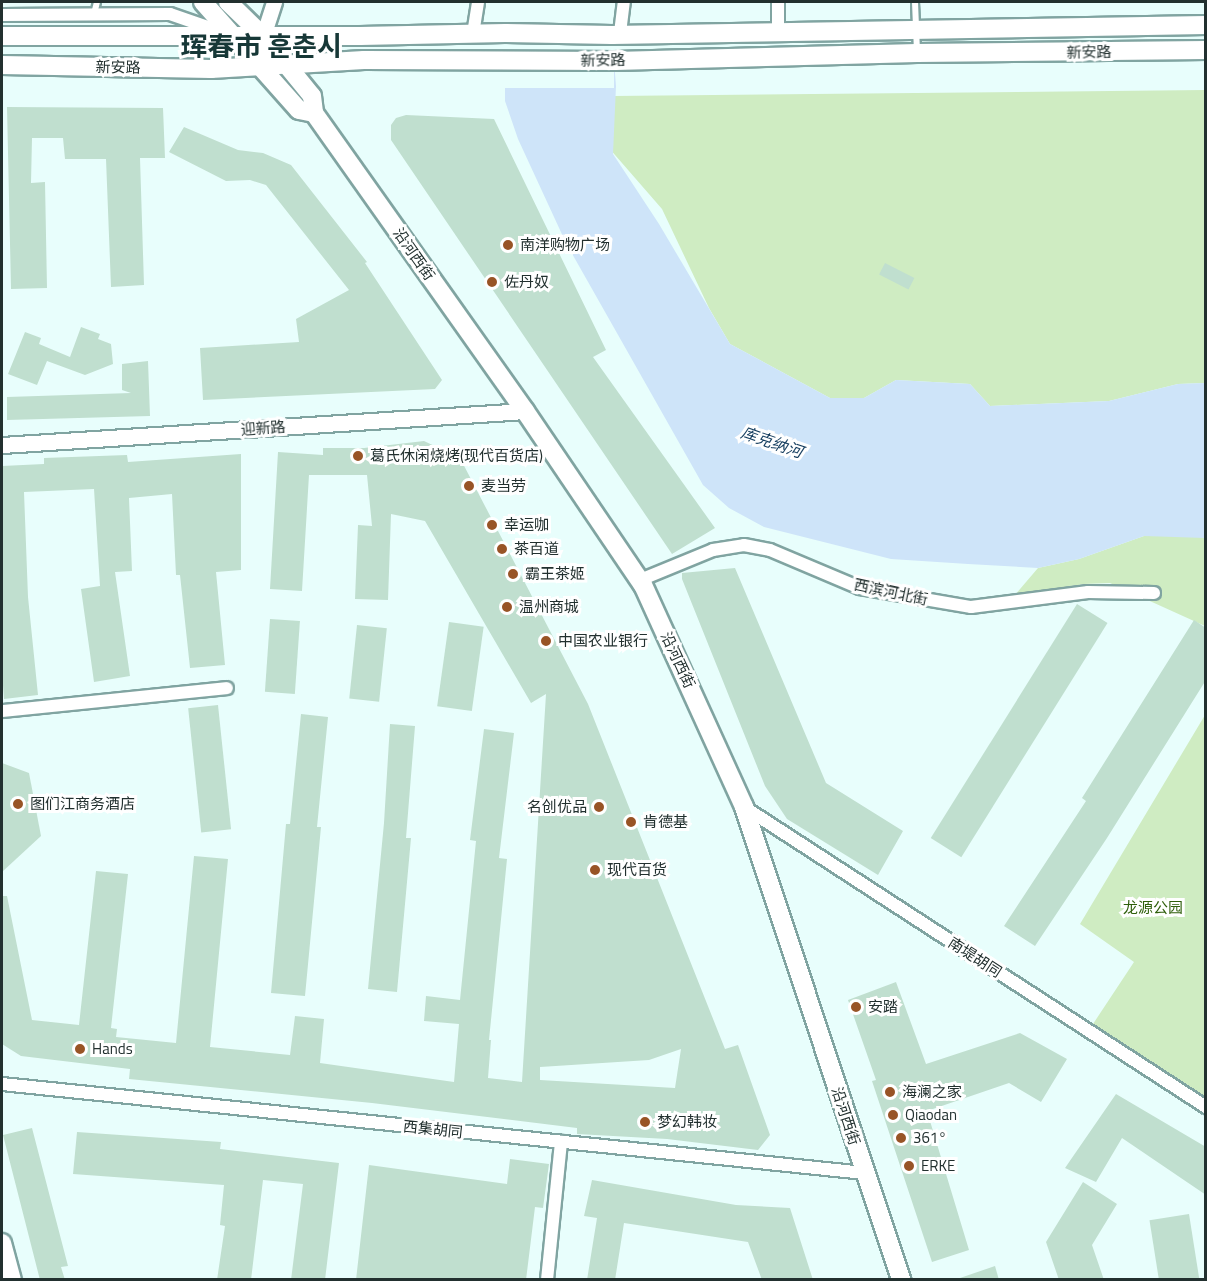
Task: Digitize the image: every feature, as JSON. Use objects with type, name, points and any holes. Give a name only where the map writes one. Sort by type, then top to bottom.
[{"type":"main road","name":"沿河西街","points":[[203,2],[299,110],[314,113]]},
{"type":"main road","name":"沿河西街","points":[[228,2],[263,36],[284,65],[312,96],[314,113],[525,411],[640,580],[730,771],[744,807],[900,1280]]},
{"type":"main road","name":"新安路","points":[[2,36],[616,34],[778,30],[1206,26]]},
{"type":"main road","name":"新安路","points":[[2,65],[211,69],[364,60],[615,61],[917,53],[1206,50]]},
{"type":"main road","points":[[2,1243],[12,1280]]},
{"type":"street","points":[[260,66],[263,36],[274,2]]},
{"type":"street","points":[[473,34],[478,2]]},
{"type":"street","points":[[616,34],[624,2]]},
{"type":"street","points":[[778,2],[778,30]]},
{"type":"street","points":[[2,15],[170,14],[233,36]]},
{"type":"street","name":"迎新路","points":[[2,445],[525,411]]},
{"type":"street","name":"西滨河北街","points":[[640,580],[713,550],[744,545],[770,550],[860,588],[971,607],[1088,592],[1154,593]]},
{"type":"street","points":[[2,711],[227,688]]},
{"type":"street","name":"南堤胡同","points":[[744,807],[1206,1107]]},
{"type":"street","name":"西集胡同","points":[[2,1084],[865,1173]]},
{"type":"street","points":[[547,1280],[561,1142]]},
{"type":"lane","points":[[94,15],[97,2]]},
{"type":"lane","points":[[915,2],[917,53]]},
{"type":"green space","points":[[1205,90],[1205,383],[1178,384],[1109,401],[990,406],[970,384],[896,380],[864,398],[830,398],[730,344],[709,308],[662,209],[602,140],[613,96]]},
{"type":"green space","points":[[1196,535],[1205,538],[1205,626],[1110,583],[1084,584],[1015,595],[1038,568],[1079,559],[1144,536]]},
{"type":"green space","name":"龙源公园","points":[[1205,715],[1205,1099],[1093,1024],[1134,962],[1080,924]]},
{"type":"water","name":"库克纳河","points":[[505,2],[612,35],[616,86],[613,154],[659,224],[730,344],[830,398],[864,398],[896,380],[970,384],[990,406],[1109,401],[1178,384],[1205,383],[1205,538],[1144,536],[1079,559],[1038,568],[968,564],[891,559],[764,527],[729,508],[703,485],[566,243],[518,139],[505,101]]},
{"type":"pier","points":[[505,2],[614,2],[614,88],[505,88]]},
{"type":"building","points":[[7,107],[163,108],[165,158],[140,158],[144,285],[111,287],[106,159],[65,159],[63,138],[32,138],[31,183],[45,182],[47,288],[11,289]]},
{"type":"building","name":"南洋购物广场","points":[[406,115],[494,119],[606,350],[593,357],[715,528],[672,554],[391,140],[391,125],[396,118]]},
{"type":"building","points":[[184,127],[238,150],[263,153],[291,165],[367,262],[365,263],[442,380],[435,389],[203,400],[200,348],[299,342],[296,319],[349,290],[266,185],[250,180],[226,181],[169,152]]},
{"type":"building","points":[[885,263],[914,278],[909,290],[879,275]]},
{"type":"building","points":[[81,327],[100,334],[98,339],[111,344],[113,364],[85,375],[47,361],[37,385],[8,374],[25,332],[41,338],[39,344],[70,357]]},
{"type":"building","points":[[148,361],[150,416],[7,420],[7,397],[131,393],[122,390],[122,364]]},
{"type":"building","points":[[424,441],[460,458],[588,704],[725,1049],[738,1045],[770,1135],[758,1150],[667,1139],[577,1134],[577,1128],[372,1103],[129,1079],[130,1069],[21,1056],[2,1044],[2,896],[7,896],[32,1020],[79,1025],[96,871],[128,874],[111,1028],[117,1029],[116,1037],[176,1043],[194,856],[228,859],[210,1047],[290,1055],[295,1016],[324,1019],[320,1063],[454,1082],[459,1024],[424,1021],[426,996],[460,1000],[476,841],[470,840],[484,729],[514,733],[499,858],[507,859],[489,1040],[491,1040],[488,1078],[522,1082],[546,694],[531,703],[425,521],[391,514],[388,600],[355,599],[358,525],[372,526],[367,475],[309,475],[302,591],[270,589],[278,452],[323,455],[323,448],[364,448]],"holes":[[[681,1049],[675,1088],[540,1080],[540,1067],[649,1060]]]},
{"type":"building","points":[[241,454],[241,570],[216,572],[225,665],[190,668],[180,575],[176,575],[172,494],[129,498],[132,571],[115,572],[130,676],[94,682],[81,589],[100,586],[94,489],[24,492],[28,597],[38,695],[4,699],[2,466],[44,464],[44,458],[127,455],[128,462]]},
{"type":"building","points":[[735,568],[826,783],[903,831],[878,875],[787,819],[765,786],[682,579],[682,573]]},
{"type":"building","points":[[1077,604],[1108,623],[961,857],[931,838]]},
{"type":"building","points":[[270,619],[300,621],[295,694],[265,692]]},
{"type":"building","points":[[1194,620],[1206,628],[1206,680],[1107,838],[1035,946],[1004,926],[1086,801],[1082,798]]},
{"type":"building","points":[[449,622],[484,627],[472,711],[437,706]]},
{"type":"building","points":[[357,625],[387,628],[379,702],[349,699]]},
{"type":"building","points":[[218,705],[231,829],[201,832],[188,708]]},
{"type":"building","points":[[301,714],[328,717],[317,827],[321,827],[305,996],[271,993],[286,824],[290,824]]},
{"type":"building","points":[[390,724],[415,726],[406,838],[411,838],[397,992],[368,989],[384,823]]},
{"type":"building","name":"图们江商务酒店","points":[[2,763],[29,773],[41,836],[2,872]]},
{"type":"building","points":[[896,982],[926,1064],[1020,1033],[1067,1059],[1041,1102],[1009,1083],[927,1111],[969,1250],[932,1262],[872,1081],[876,1080],[848,1000]]},
{"type":"building","points":[[1116,1094],[1206,1147],[1206,1195],[1122,1138],[1096,1182],[1065,1168]]},
{"type":"building","points":[[32,1128],[68,1266],[61,1267],[65,1280],[40,1280],[3,1135]]},
{"type":"building","points":[[77,1132],[221,1142],[220,1149],[339,1163],[325,1280],[291,1280],[303,1184],[263,1180],[251,1280],[217,1280],[225,1226],[220,1225],[224,1185],[73,1174]]},
{"type":"building","points":[[510,1159],[549,1164],[543,1208],[535,1207],[526,1280],[356,1280],[369,1165],[507,1184]]},
{"type":"building","points":[[592,1180],[736,1205],[790,1208],[813,1280],[762,1280],[748,1242],[624,1223],[615,1280],[587,1280],[597,1218],[584,1216]]},
{"type":"building","points":[[1083,1182],[1117,1204],[1092,1245],[1104,1280],[1059,1280],[1046,1242]]},
{"type":"building","points":[[1189,1214],[1199,1280],[1159,1280],[1149,1220]]},
{"type":"building","points":[[995,1266],[999,1280],[961,1280],[960,1278]]},
{"type":"place","name":"南洋购物广场","points":[[508,245]]},
{"type":"place","name":"佐丹奴","points":[[492,282]]},
{"type":"place","name":"葛氏休闲烧烤(现代百货店)","points":[[358,456]]},
{"type":"place","name":"麦当劳","points":[[469,486]]},
{"type":"place","name":"幸运咖","points":[[492,525]]},
{"type":"place","name":"茶百道","points":[[502,549]]},
{"type":"place","name":"霸王茶姬","points":[[513,574]]},
{"type":"place","name":"温州商城","points":[[507,607]]},
{"type":"place","name":"中国农业银行","points":[[546,641]]},
{"type":"place","name":"图们江商务酒店","points":[[18,804]]},
{"type":"place","name":"名创优品","points":[[599,807]]},
{"type":"place","name":"肯德基","points":[[631,822]]},
{"type":"place","name":"现代百货","points":[[595,870]]},
{"type":"place","name":"安踏","points":[[856,1007]]},
{"type":"place","name":"Hands","points":[[80,1049]]},
{"type":"place","name":"海澜之家","points":[[890,1092]]},
{"type":"place","name":"Qiaodan","points":[[893,1115]]},
{"type":"place","name":"梦幻韩妆","points":[[645,1122]]},
{"type":"place","name":"361°","points":[[901,1138]]},
{"type":"place","name":"ERKE","points":[[909,1166]]},
{"type":"district","name":"珲春市 훈춘시","points":[[261,46]]}]
